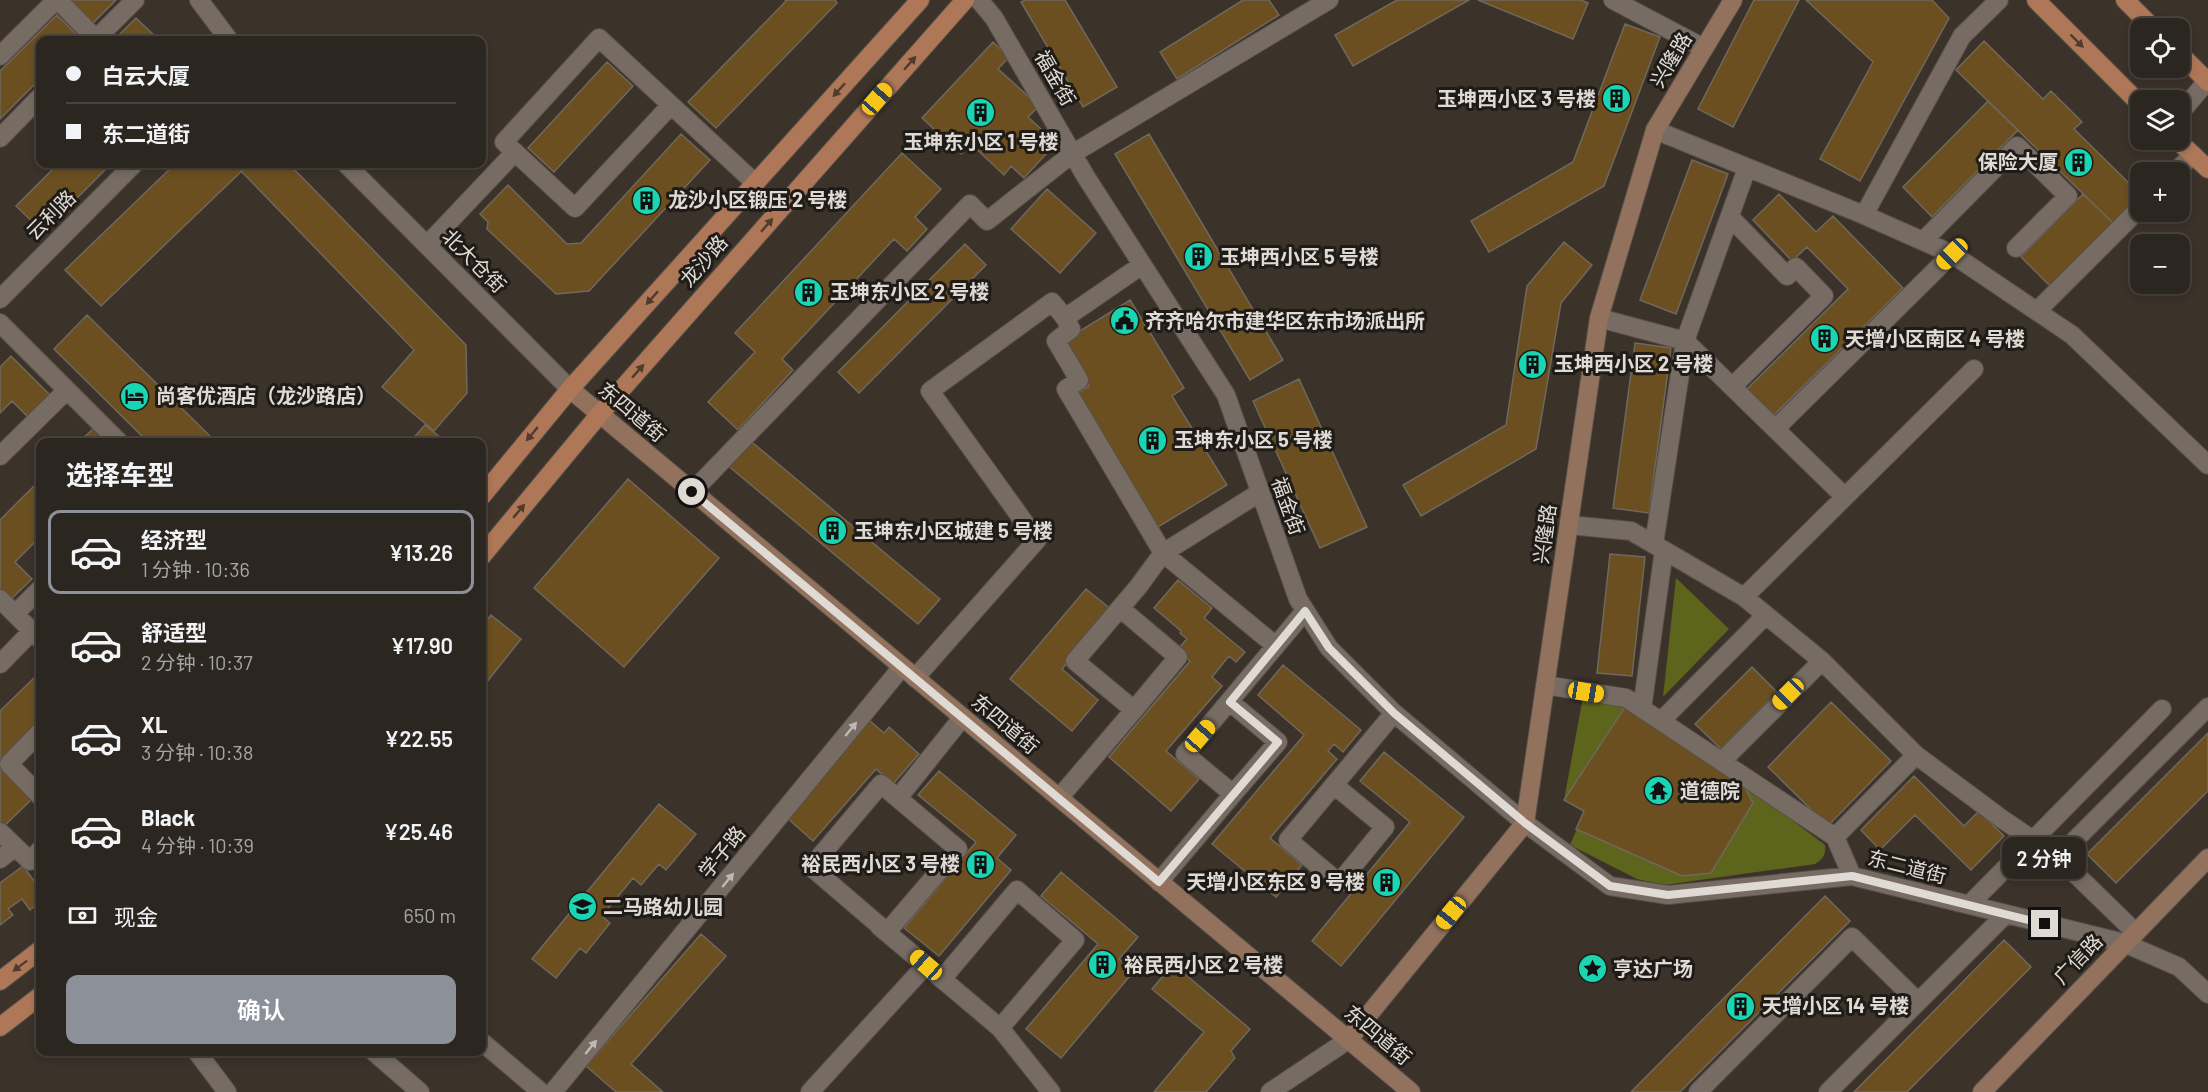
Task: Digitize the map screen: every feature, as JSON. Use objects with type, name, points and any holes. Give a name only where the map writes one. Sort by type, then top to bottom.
[{"type":"main road","name":"龙沙路","points":[[486,491],[570,389],[920,0]]},
{"type":"main road","name":"龙沙路","points":[[486,551],[599,415],[965,0]]},
{"type":"main road","name":"兴隆路","points":[[1525,823],[1599,318],[1655,130],[1733,0]]},
{"type":"main road","points":[[2036,0],[2130,94]]},
{"type":"main road","points":[[2125,0],[2143,18]]},
{"type":"main road","points":[[2190,64],[2208,81]]},
{"type":"main road","points":[[2188,150],[2208,170]]},
{"type":"main road","name":"东四道街","points":[[570,389],[1411,1092]]},
{"type":"main road","points":[[1348,1040],[1525,823]]},
{"type":"main road","name":"广信路","points":[[1982,1092],[2129,937],[2208,858]]},
{"type":"main road","points":[[0,981],[36,954]]},
{"type":"main road","points":[[0,1027],[36,999]]},
{"type":"street","points":[[0,56],[57,0],[92,36]]},
{"type":"street","points":[[100,36],[135,0]]},
{"type":"street","points":[[200,0],[226,36]]},
{"type":"street","name":"福金街","points":[[980,0],[994,18],[1072,153],[1226,395],[1298,599],[1329,648],[1394,713],[1525,823]]},
{"type":"street","points":[[692,492],[970,204],[987,221],[1072,153],[1329,0]]},
{"type":"street","points":[[1613,0],[1704,48]]},
{"type":"street","points":[[1864,215],[1962,36],[1999,0]]},
{"type":"street","points":[[671,105],[575,208],[504,142],[599,38],[755,183]]},
{"type":"street","points":[[2190,102],[2208,81]]},
{"type":"street","points":[[0,138],[36,101]]},
{"type":"street","points":[[1655,130],[1864,215],[1952,254],[2072,335],[2208,465]]},
{"type":"street","points":[[1923,241],[2017,146],[2068,196],[2016,248]]},
{"type":"street","points":[[427,245],[515,152]]},
{"type":"street","points":[[2186,162],[2193,155]]},
{"type":"street","name":"云利路","points":[[0,298],[130,168]]},
{"type":"street","name":"北大仓街","points":[[350,168],[570,389]]},
{"type":"street","points":[[1642,709],[1659,547],[1685,341],[1747,168]]},
{"type":"street","points":[[1730,217],[1787,276],[1796,267],[1824,296],[1732,387]]},
{"type":"street","points":[[2037,311],[2130,218]]},
{"type":"street","points":[[1775,429],[1952,254]]},
{"type":"street","points":[[1142,265],[1065,318],[1071,328],[1056,341],[1079,380],[1066,389],[1163,552],[1275,646]]},
{"type":"street","name":"学子路","points":[[554,1092],[908,673],[1037,540],[930,391],[1052,302],[1065,318]]},
{"type":"street","points":[[1599,318],[1685,341],[1845,497]]},
{"type":"street","points":[[0,323],[115,438]]},
{"type":"street","points":[[1744,597],[1974,369]]},
{"type":"street","points":[[0,456],[67,390]]},
{"type":"street","points":[[1134,710],[1075,661],[1163,552],[1259,493]]},
{"type":"street","points":[[1569,525],[1631,531],[1744,597],[1822,661],[1916,755],[2058,858],[2129,937]]},
{"type":"street","points":[[15,614],[36,593]]},
{"type":"street","points":[[0,599],[36,635],[0,664]]},
{"type":"street","points":[[1059,798],[1178,657],[1120,608]]},
{"type":"street","points":[[1233,794],[1185,754],[1305,611]]},
{"type":"street","points":[[1660,721],[1766,615]]},
{"type":"street","points":[[1722,761],[1822,661]]},
{"type":"street","points":[[1545,685],[1626,698],[1835,837],[1852,876]]},
{"type":"street","points":[[1159,882],[1278,742],[1230,702]]},
{"type":"street","points":[[2058,858],[2208,707]]},
{"type":"street","points":[[1969,905],[2162,709]]},
{"type":"street","points":[[1334,785],[1385,827],[1339,883],[1288,840],[1394,713]]},
{"type":"street","points":[[898,798],[962,718]]},
{"type":"street","points":[[36,736],[9,764],[36,792]]},
{"type":"street","points":[[1835,837],[1916,755]]},
{"type":"street","points":[[879,926],[887,932],[958,849],[881,784],[811,867],[879,926],[1000,1028],[1051,1092]]},
{"type":"street","name":"东二道街","points":[[1525,823],[1610,886],[1668,895],[1852,876],[2006,914],[2129,937],[2179,967],[2208,994]]},
{"type":"street","points":[[0,832],[30,861],[36,854]]},
{"type":"street","points":[[0,859],[15,847]]},
{"type":"street","points":[[942,979],[1017,890],[1075,940],[1000,1028]]},
{"type":"street","points":[[1828,1092],[2006,914]]},
{"type":"street","points":[[1698,1092],[1852,937],[1917,1002]]},
{"type":"street","points":[[810,1092],[926,965]]},
{"type":"street","points":[[1270,1092],[1348,1040]]},
{"type":"street","points":[[486,1045],[541,1092]]},
{"type":"street","points":[[200,1056],[227,1092]]},
{"type":"street","points":[[379,1056],[420,1092]]},
{"type":"green space","points":[[1676,578],[1729,629],[1663,697]]},
{"type":"green space","name":"道德院","points":[[1583,697],[1625,707],[1742,782],[1825,845],[1823,856],[1815,864],[1664,885],[1637,879],[1570,845],[1584,812],[1564,800]]},
{"type":"building","points":[[70,0],[116,0],[93,23]]},
{"type":"building","points":[[785,0],[835,0],[837,3],[716,128],[688,102]]},
{"type":"building","points":[[1025,0],[1065,0],[1117,87],[1083,107],[1021,2]]},
{"type":"building","points":[[1243,0],[1269,0],[1279,15],[1177,79],[1160,52]]},
{"type":"building","points":[[1397,0],[1469,0],[1353,66],[1335,35]]},
{"type":"building","points":[[1478,0],[1581,0],[1588,3],[1573,39]]},
{"type":"building","points":[[1754,0],[1799,0],[1733,127],[1698,109]]},
{"type":"building","points":[[1806,0],[1932,0],[1949,18],[1860,181],[1820,159],[1873,62]]},
{"type":"building","points":[[57,15],[78,36],[36,36],[36,83],[0,119],[0,71]]},
{"type":"building","points":[[136,18],[155,36],[118,36]]},
{"type":"building","name":"玉坤西小区 3 号楼","points":[[1625,24],[1660,37],[1604,186],[1489,252],[1471,221],[1573,162]]},
{"type":"building","name":"保险大厦","points":[[1984,41],[2043,99],[2051,91],[2082,122],[2074,129],[2130,184],[2130,205],[2113,223],[1956,70]]},
{"type":"building","name":"玉坤东小区 1 号楼","points":[[993,42],[1009,57],[998,69],[1039,106],[1028,117],[1056,143],[1024,178],[1011,166],[1004,175],[971,144],[961,154],[922,118]]},
{"type":"building","points":[[607,62],[633,86],[554,172],[528,148]]},
{"type":"building","points":[[1988,101],[2018,130],[1932,217],[1903,187]]},
{"type":"building","name":"龙沙小区锻压 2 号楼","points":[[681,134],[710,160],[589,291],[556,294],[487,229],[488,222],[480,214],[508,185],[567,244],[581,243]]},
{"type":"building","name":"玉坤西小区 5 号楼","points":[[1149,134],[1283,360],[1250,380],[1115,154]]},
{"type":"building","name":"玉坤东小区 2 号楼","points":[[902,153],[941,189],[915,217],[927,229],[907,251],[894,239],[782,359],[793,370],[738,430],[708,402],[755,352],[735,333]]},
{"type":"building","points":[[1692,160],[1728,174],[1676,314],[1640,300]]},
{"type":"building","points":[[54,168],[107,168],[43,232],[16,206]]},
{"type":"building","points":[[171,168],[245,168],[101,306],[65,270]]},
{"type":"building","points":[[244,168],[293,168],[466,345],[467,393],[434,431],[382,387],[414,350],[241,171]]},
{"type":"building","points":[[1047,189],[1096,233],[1060,273],[1011,229]]},
{"type":"building","name":"天增小区南区 4 号楼","points":[[1779,194],[1816,232],[1833,216],[1903,288],[1773,416],[1747,389],[1848,289],[1807,247],[1792,261],[1753,220]]},
{"type":"building","points":[[2083,194],[2113,223],[2051,287],[2021,257]]},
{"type":"building","name":"玉坤西小区 2 号楼","points":[[1564,242],[1592,265],[1561,303],[1536,449],[1421,516],[1403,485],[1506,425],[1527,286]]},
{"type":"building","points":[[965,244],[986,265],[859,393],[838,372]]},
{"type":"building","name":"玉坤东小区 5 号楼","points":[[1130,300],[1184,388],[1172,396],[1227,485],[1158,527],[1077,393],[1089,386],[1062,342]]},
{"type":"building","name":"尚客优酒店（龙沙路店）","points":[[87,315],[212,438],[144,438],[54,349]]},
{"type":"building","points":[[1635,343],[1671,348],[1649,513],[1613,508]]},
{"type":"building","points":[[11,356],[52,397],[30,419],[12,401],[0,413],[0,367]]},
{"type":"building","points":[[1299,379],[1367,527],[1320,548],[1253,401]]},
{"type":"building","points":[[425,425],[441,438],[414,438]]},
{"type":"building","points":[[95,427],[106,438],[83,438]]},
{"type":"building","name":"玉坤东小区城建 5 号楼","points":[[747,438],[940,599],[918,624],[726,464]]},
{"type":"building","points":[[628,479],[719,558],[624,667],[534,588]]},
{"type":"building","points":[[36,484],[36,541],[15,562],[32,579],[9,601],[0,591],[0,520]]},
{"type":"building","points":[[1610,554],[1645,557],[1632,676],[1597,673]]},
{"type":"building","points":[[1178,580],[1212,608],[1204,618],[1245,652],[1236,662],[1229,656],[1212,677],[1222,686],[1166,751],[1199,779],[1171,811],[1109,757],[1190,661],[1177,650],[1187,639],[1154,608]]},
{"type":"building","points":[[1086,589],[1112,610],[1062,669],[1098,700],[1072,731],[1010,679]]},
{"type":"building","points":[[491,615],[521,639],[486,683],[486,621]]},
{"type":"building","points":[[1283,665],[1361,730],[1343,752],[1334,744],[1328,751],[1337,759],[1270,838],[1302,865],[1276,897],[1212,844],[1304,735],[1258,695]]},
{"type":"building","points":[[1752,667],[1777,692],[1721,749],[1695,724]]},
{"type":"building","points":[[36,676],[36,725],[0,760],[0,711]]},
{"type":"building","points":[[1831,702],[1891,761],[1828,826],[1768,767]]},
{"type":"building","name":"道德院","points":[[1625,707],[1742,782],[1753,803],[1711,873],[1682,876],[1576,829],[1584,811],[1564,800]]},
{"type":"building","points":[[869,720],[884,733],[889,727],[919,754],[893,784],[876,769],[813,841],[785,816]]},
{"type":"building","points":[[2208,733],[2208,791],[2116,883],[2087,854]]},
{"type":"building","name":"天增小区东区 9 号楼","points":[[1384,752],[1464,817],[1341,966],[1312,941],[1410,822],[1360,781]]},
{"type":"building","points":[[0,766],[32,799],[3,827],[0,823]]},
{"type":"building","name":"裕民西小区 3 号楼","points":[[939,771],[1016,835],[997,858],[1011,870],[939,956],[904,928],[976,842],[918,795]]},
{"type":"building","points":[[1914,776],[1964,826],[1979,811],[2004,836],[1971,870],[1915,815],[1880,850],[1861,830]]},
{"type":"building","name":"二马路幼儿园","points":[[659,804],[696,834],[666,870],[659,864],[641,885],[633,878],[602,916],[610,923],[586,953],[580,948],[556,978],[532,959]]},
{"type":"building","points":[[23,866],[36,884],[36,905],[30,910],[22,899],[8,909],[13,915],[0,925],[0,883]]},
{"type":"building","name":"裕民西小区 2 号楼","points":[[1061,872],[1138,937],[1119,959],[1134,971],[1061,1058],[1026,1029],[1098,944],[1041,896]]},
{"type":"building","name":"天增小区 14 号楼","points":[[1825,896],[1850,921],[1680,1092],[1631,1092]]},
{"type":"building","points":[[701,934],[726,956],[631,1064],[663,1092],[616,1092],[586,1066]]},
{"type":"building","points":[[2004,940],[2031,967],[1907,1092],[1854,1092]]},
{"type":"building","points":[[1173,964],[1250,1029],[1231,1051],[1235,1058],[1206,1092],[1154,1092],[1204,1032],[1152,989]]},
{"type":"place","name":"玉坤西小区 3 号楼","points":[[1617,99]]},
{"type":"place","name":"玉坤东小区 1 号楼","points":[[981,112]]},
{"type":"place","name":"保险大厦","points":[[2079,162]]},
{"type":"place","name":"龙沙小区锻压 2 号楼","points":[[647,200]]},
{"type":"place","name":"玉坤西小区 5 号楼","points":[[1199,257]]},
{"type":"place","name":"玉坤东小区 2 号楼","points":[[809,292]]},
{"type":"place","name":"齐齐哈尔市建华区东市场派出所","points":[[1124,321]]},
{"type":"place","name":"天增小区南区 4 号楼","points":[[1824,339]]},
{"type":"place","name":"玉坤西小区 2 号楼","points":[[1533,364]]},
{"type":"place","name":"尚客优酒店（龙沙路店）","points":[[135,396]]},
{"type":"place","name":"玉坤东小区 5 号楼","points":[[1153,440]]},
{"type":"place","name":"玉坤东小区城建 5 号楼","points":[[833,531]]},
{"type":"place","name":"道德院","points":[[1659,791]]},
{"type":"place","name":"裕民西小区 3 号楼","points":[[981,864]]},
{"type":"place","name":"天增小区东区 9 号楼","points":[[1386,882]]},
{"type":"place","name":"二马路幼儿园","points":[[582,907]]},
{"type":"place","name":"裕民西小区 2 号楼","points":[[1103,965]]},
{"type":"place","name":"亨达广场","points":[[1592,969]]},
{"type":"place","name":"天增小区 14 号楼","points":[[1741,1006]]},
{"type":"route","points":[[692,492],[1159,882],[1278,742],[1230,702],[1305,611],[1329,648],[1394,713],[1525,823],[1610,886],[1668,895],[1852,876],[2045,924]]}]
